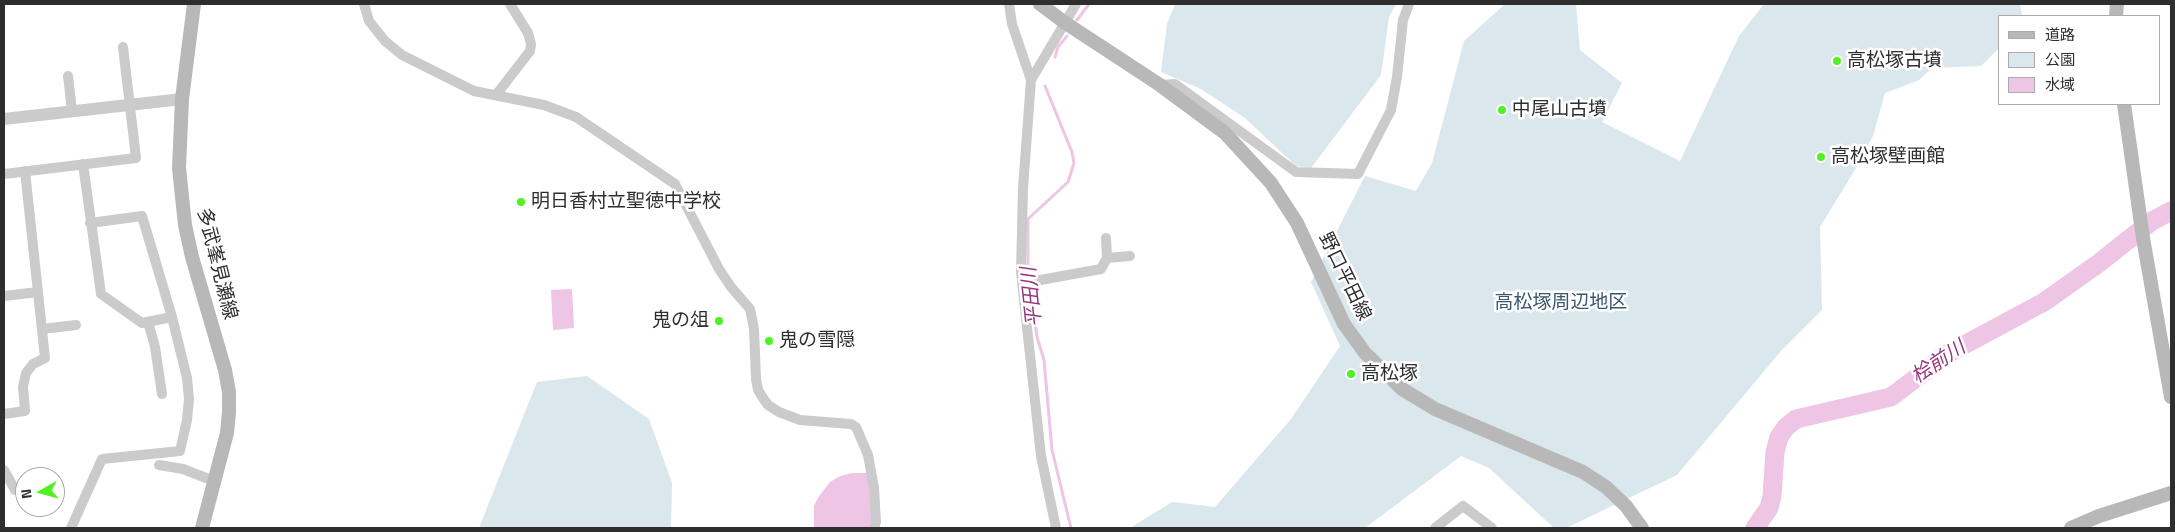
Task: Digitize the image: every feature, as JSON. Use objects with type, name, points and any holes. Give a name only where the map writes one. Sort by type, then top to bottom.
[{"type":"main road","name":"多武峯見瀬線","points":[[194,4],[182,99],[178,168],[185,225],[192,257],[225,370],[229,392],[227,434],[202,528]]},
{"type":"main road","name":"野口平田線","points":[[1040,4],[1160,85],[1225,133],[1271,183],[1296,223],[1344,324],[1364,353],[1402,389],[1436,409],[1583,472],[1606,486],[1642,528]]},
{"type":"main road","points":[[2124,105],[2143,238],[2171,397]]},
{"type":"main road","points":[[2071,528],[2099,516],[2171,494]]},
{"type":"street","points":[[364,4],[369,21],[385,41],[402,54],[474,91],[544,105],[576,117],[675,184],[719,269],[731,287],[750,309],[754,329],[758,390],[768,405],[779,412],[800,420],[852,424],[856,427],[868,455],[875,502],[874,528]]},
{"type":"street","points":[[496,95],[530,50],[531,44],[528,33],[510,4]]},
{"type":"street","points":[[1008,4],[1012,24],[1031,80],[1021,233],[1021,272],[1028,283],[1041,456],[1056,528]]},
{"type":"street","points":[[1031,80],[1076,4]]},
{"type":"street","points":[[1160,85],[1175,84],[1296,172],[1358,174],[1391,110],[1398,77],[1404,20],[1409,4]]},
{"type":"street","points":[[4,174],[136,158],[123,46]]},
{"type":"street","points":[[68,76],[72,111]]},
{"type":"street","points":[[4,119],[182,99]]},
{"type":"street","points":[[82,164],[101,294],[142,323],[172,317]]},
{"type":"street","points":[[4,414],[25,411],[23,387],[26,373],[33,364],[45,358],[25,171]]},
{"type":"street","points":[[72,528],[102,459],[180,451],[187,420],[189,399],[187,378],[172,317],[142,216],[90,223]]},
{"type":"street","points":[[1028,283],[1101,268],[1107,258],[1106,238]]},
{"type":"street","points":[[1107,258],[1130,256]]},
{"type":"street","points":[[4,296],[38,292]]},
{"type":"street","points":[[148,322],[162,394]]},
{"type":"street","points":[[42,329],[76,325]]},
{"type":"street","points":[[158,465],[183,469],[214,481]]},
{"type":"street","points":[[4,470],[15,490]]},
{"type":"street","points":[[1435,528],[1463,506],[1492,528]]},
{"type":"green space","points":[[1175,4],[1396,4],[1389,17],[1381,75],[1311,168],[1296,166],[1245,118],[1201,89],[1161,72],[1167,24]]},
{"type":"green space","name":"高松塚周辺地区","points":[[1505,4],[1576,4],[1580,50],[1622,83],[1602,122],[1680,161],[1739,36],[1764,4],[2020,4],[2022,15],[1998,15],[1998,49],[1981,66],[1932,68],[1919,80],[1885,93],[1873,136],[1820,227],[1822,310],[1781,351],[1677,475],[1566,528],[1554,528],[1489,468],[1461,456],[1365,528],[1130,528],[1172,502],[1215,507],[1291,419],[1340,346],[1311,282],[1365,176],[1416,191],[1432,163],[1464,41]]},
{"type":"green space","points":[[587,376],[649,419],[672,483],[671,528],[479,528],[537,382]]},
{"type":"water","points":[[572,289],[574,328],[553,330],[551,290]]},
{"type":"water","points":[[852,473],[868,473],[871,528],[814,528],[814,506],[819,496],[830,482],[840,476]]},
{"type":"waterway","name":"平田川","points":[[1077,20],[1089,4]]},
{"type":"waterway","name":"平田川","points":[[1055,57],[1058,47],[1067,36]]},
{"type":"waterway","name":"平田川","points":[[1045,86],[1072,152],[1074,163],[1068,182],[1028,219],[1028,267],[1037,337],[1044,360],[1052,450],[1071,528]]},
{"type":"waterway","name":"桧前川","points":[[1755,528],[1769,508],[1772,496],[1775,452],[1779,437],[1786,427],[1796,419],[1891,397],[1949,353],[2044,302],[2099,263],[2152,221],[2171,211]]},
{"type":"place","name":"高松塚古墳","points":[[1837,61]]},
{"type":"place","name":"中尾山古墳","points":[[1502,110]]},
{"type":"place","name":"高松塚壁画館","points":[[1821,157]]},
{"type":"place","name":"明日香村立聖徳中学校","points":[[521,202]]},
{"type":"place","name":"鬼の俎","points":[[719,321]]},
{"type":"place","name":"鬼の雪隠","points":[[769,341]]},
{"type":"place","name":"高松塚","points":[[1351,374]]}]
